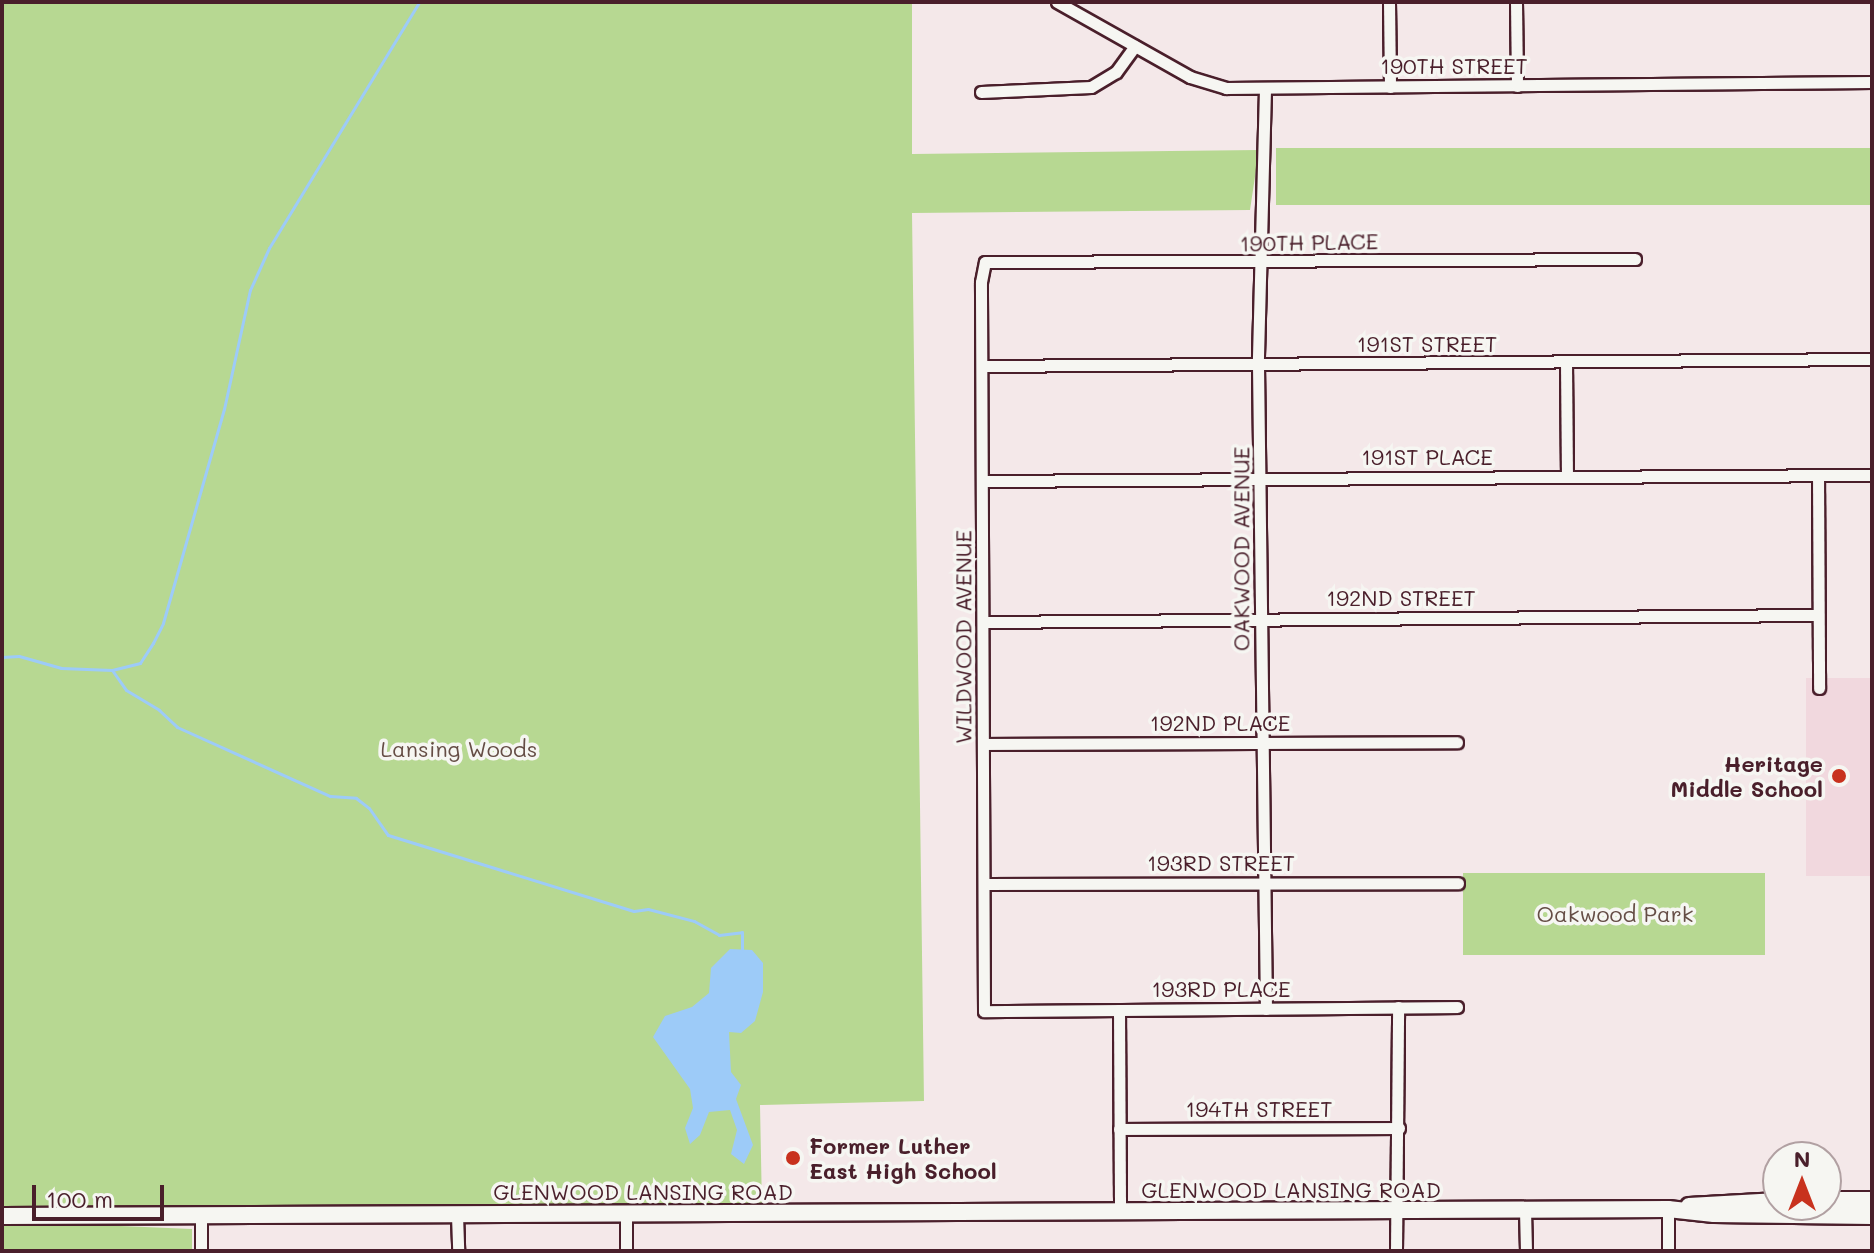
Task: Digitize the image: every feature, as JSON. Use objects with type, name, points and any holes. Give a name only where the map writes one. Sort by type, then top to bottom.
[{"type":"main road","points":[[1842,1200],[1872,1200]]},
{"type":"main road","name":"GLENWOOD LANSING ROAD","points":[[1668,1209],[1715,1202],[1762,1201]]},
{"type":"main road","name":"GLENWOOD LANSING ROAD","points":[[2,1216],[1668,1209],[1714,1214],[1872,1216]]},
{"type":"street","name":"190TH STREET","points":[[1057,2],[1203,82],[1226,88],[1872,82]]},
{"type":"street","points":[[1389,2],[1390,87]]},
{"type":"street","points":[[1516,2],[1517,86]]},
{"type":"street","points":[[981,92],[1091,87],[1116,72],[1135,46]]},
{"type":"street","name":"OAKWOOD AVENUE","points":[[1265,89],[1266,137],[1259,209],[1258,365],[1262,477],[1266,1009]]},
{"type":"street","name":"190TH PLACE","points":[[985,262],[1635,259]]},
{"type":"street","name":"WILDWOOD AVENUE","points":[[984,1011],[981,282],[985,262]]},
{"type":"street","name":"191ST STREET","points":[[982,366],[1872,359]]},
{"type":"street","points":[[1566,363],[1567,477]]},
{"type":"street","points":[[1818,475],[1819,688]]},
{"type":"street","name":"191ST PLACE","points":[[982,481],[1872,475]]},
{"type":"street","name":"192ND STREET","points":[[983,622],[1818,615]]},
{"type":"street","name":"192ND PLACE","points":[[984,744],[1457,742]]},
{"type":"street","name":"193RD STREET","points":[[984,884],[1458,883]]},
{"type":"street","points":[[1396,1251],[1398,1007]]},
{"type":"street","name":"193RD PLACE","points":[[984,1011],[1457,1007]]},
{"type":"street","points":[[1119,1010],[1120,1212]]},
{"type":"street","name":"194TH STREET","points":[[1119,1129],[1399,1128]]},
{"type":"street","points":[[1668,1209],[1668,1251]]},
{"type":"street","points":[[1525,1210],[1526,1251]]},
{"type":"street","points":[[626,1214],[626,1251]]},
{"type":"street","points":[[457,1215],[458,1251]]},
{"type":"street","points":[[201,1216],[201,1251]]},
{"type":"shaded area","name":"Heritage Middle School","points":[[1806,678],[1872,678],[1872,876],[1806,876]]},
{"type":"green space","name":"Lansing Woods","points":[[2,2],[912,2],[912,154],[1259,150],[1250,210],[912,213],[924,1101],[760,1105],[762,1208],[2,1208]]},
{"type":"green space","points":[[1276,148],[1872,148],[1872,205],[1276,205]]},
{"type":"green space","name":"Oakwood Park","points":[[1463,873],[1765,873],[1765,955],[1463,955]]},
{"type":"green space","points":[[2,1221],[192,1229],[192,1251],[2,1251]]},
{"type":"water","points":[[730,949],[752,950],[763,963],[763,992],[755,1021],[741,1033],[729,1032],[731,1072],[741,1085],[736,1099],[753,1145],[744,1164],[731,1154],[737,1130],[730,1110],[709,1112],[700,1135],[690,1144],[685,1128],[693,1108],[690,1089],[653,1037],[665,1016],[692,1007],[709,993],[711,968]]},
{"type":"waterway","points":[[2,657],[19,656],[61,668],[112,670],[140,663],[153,643],[163,623],[224,409],[250,290],[269,248],[419,2]]},
{"type":"waterway","points":[[112,670],[126,690],[159,710],[177,727],[330,796],[356,798],[369,808],[388,835],[634,911],[648,909],[694,921],[719,935],[742,932],[742,949]]},
{"type":"place","name":"Heritage Middle School","points":[[1839,776]]},
{"type":"place","name":"Former Luther East High School","points":[[793,1158]]}]
